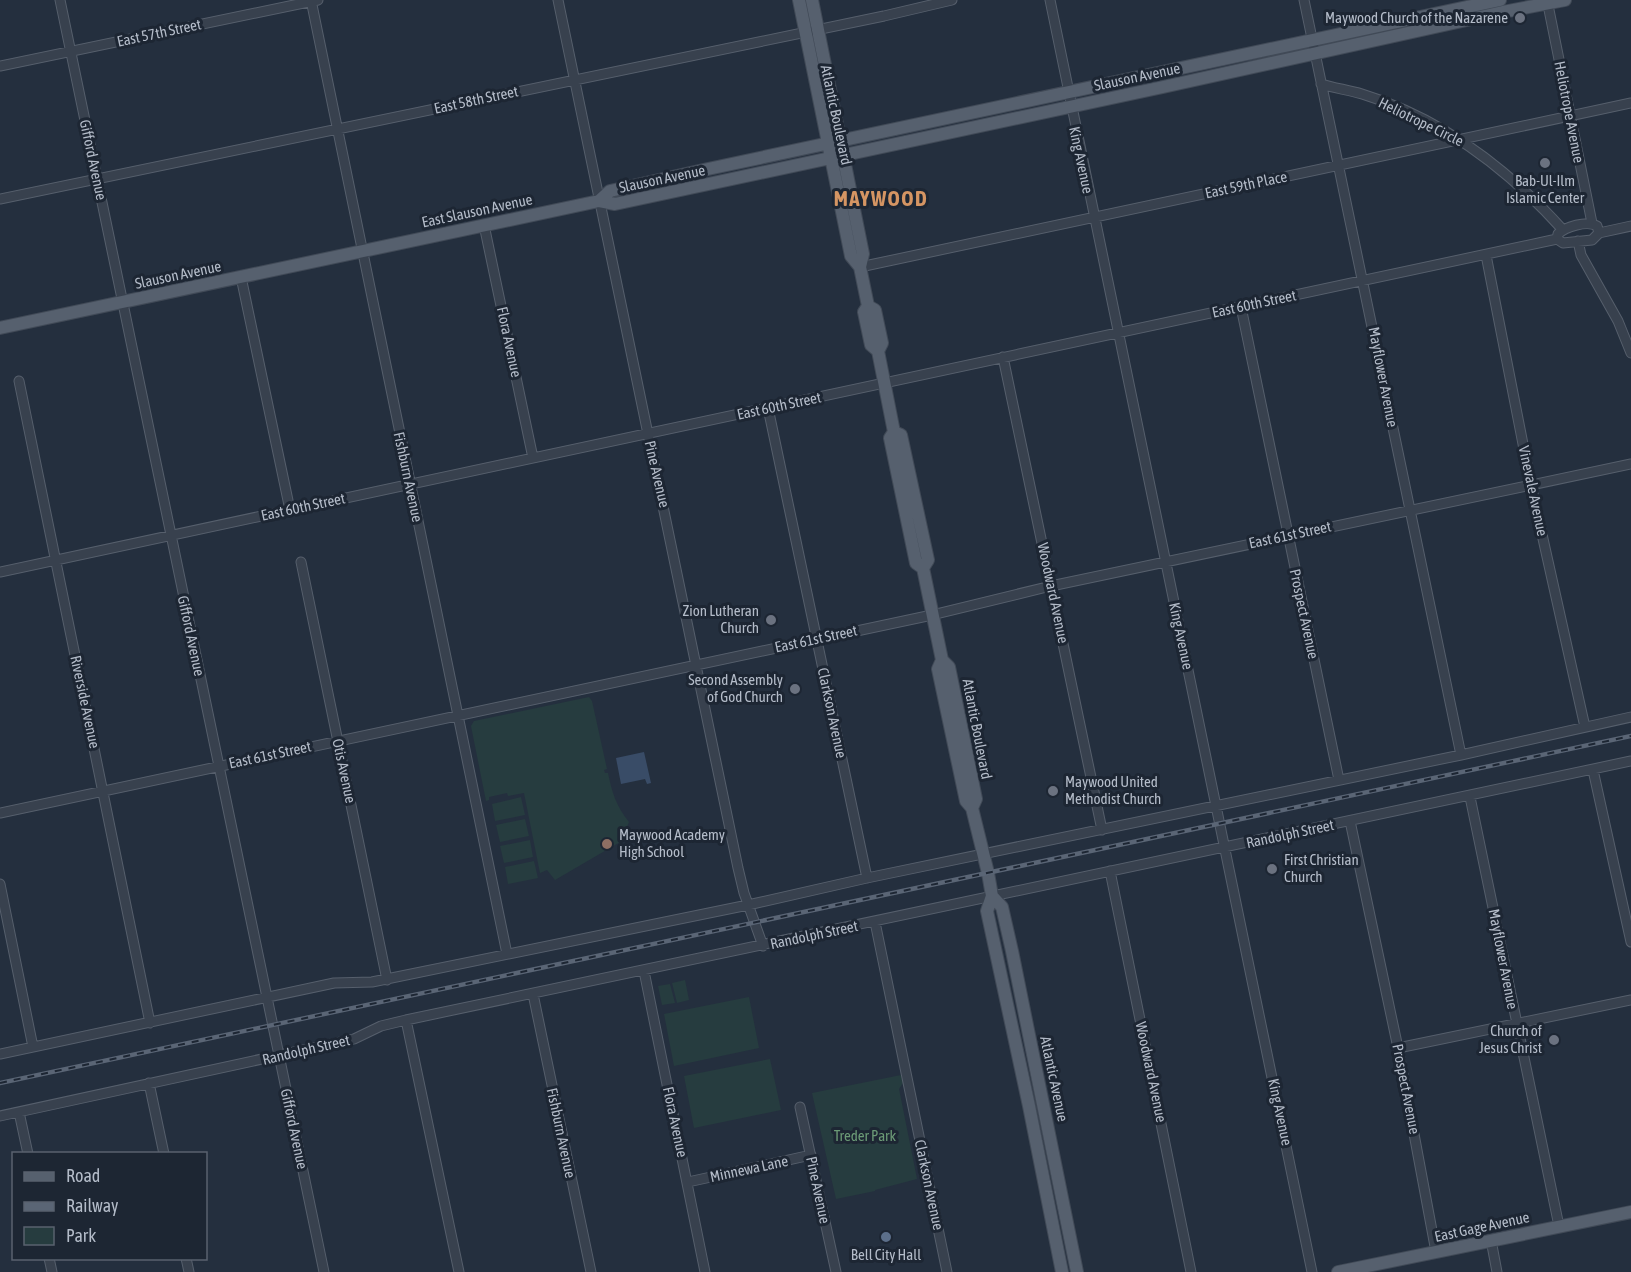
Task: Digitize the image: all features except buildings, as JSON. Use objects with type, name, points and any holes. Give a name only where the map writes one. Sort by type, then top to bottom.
[{"type":"main road","name":"Atlantic Boulevard","points":[[799,0],[851,256],[860,267]]},
{"type":"main road","name":"Atlantic Boulevard","points":[[812,0],[863,254],[860,267],[868,306],[864,312],[871,345],[878,351],[894,432],[901,435],[928,560],[923,568],[932,615],[942,660],[949,667],[962,725],[976,799],[972,808],[984,856]]},
{"type":"main road","name":"Slauson Avenue","points":[[599,201],[610,191],[1500,0]]},
{"type":"main road","name":"Slauson Avenue","points":[[599,201],[615,204],[1564,0]]},
{"type":"main road","name":"East Slauson Avenue","points":[[361,250],[599,201]]},
{"type":"main road","name":"Slauson Avenue","points":[[0,328],[361,250]]},
{"type":"main road","name":"Atlantic Avenue","points":[[984,856],[992,896],[987,911],[1062,1272]]},
{"type":"main road","name":"Atlantic Avenue","points":[[992,896],[1002,907],[1012,951],[1077,1272]]},
{"type":"main road","name":"East Gage Avenue","points":[[1338,1272],[1382,1268],[1436,1252],[1631,1212]]},
{"type":"street","name":"Gifford Avenue","points":[[60,0],[324,1272]]},
{"type":"street","name":"East 57th Street","points":[[0,66],[314,0]]},
{"type":"street","name":"Fishburn Avenue","points":[[314,0],[355,206],[361,250],[507,954]]},
{"type":"street","name":"Pine Avenue","points":[[558,0],[676,559],[738,868],[763,946]]},
{"type":"street","name":"East 58th Street","points":[[0,199],[952,0]]},
{"type":"street","name":"King Avenue","points":[[1050,0],[1067,92],[1312,1272]]},
{"type":"street","name":"Mayflower Avenue","points":[[1304,0],[1461,754]]},
{"type":"street","name":"Heliotrope Avenue","points":[[1548,2],[1592,223]]},
{"type":"street","name":"Heliotrope Circle","points":[[1321,84],[1362,94],[1395,107],[1461,140],[1520,186],[1563,230]]},
{"type":"street","name":"East 59th Place","points":[[860,267],[1631,104]]},
{"type":"street","points":[[1557,239],[1558,234],[1563,230],[1592,223],[1597,226],[1599,233]]},
{"type":"street","name":"Flora Avenue","points":[[484,225],[533,458]]},
{"type":"street","name":"East 60th Street","points":[[0,572],[1557,239],[1561,243],[1592,240],[1599,233],[1631,226]]},
{"type":"street","points":[[1578,241],[1581,255],[1606,297],[1630,348]]},
{"type":"street","name":"Vinevale Avenue","points":[[1486,255],[1531,485],[1585,727]]},
{"type":"street","points":[[241,276],[290,510]]},
{"type":"street","name":"Prospect Avenue","points":[[1241,307],[1339,780]]},
{"type":"street","name":"Woodward Avenue","points":[[1003,357],[1102,830]]},
{"type":"street","name":"Riverside Avenue","points":[[19,381],[150,1023]]},
{"type":"street","name":"Clarkson Avenue","points":[[768,408],[867,878]]},
{"type":"street","name":"East 61st Street","points":[[0,813],[696,666],[817,638],[932,615],[1052,586],[1631,464]]},
{"type":"street","name":"Otis Avenue","points":[[301,562],[387,980]]},
{"type":"street","points":[[0,1054],[334,984],[387,980],[867,878],[984,856],[1631,717]]},
{"type":"street","name":"Randolph Street","points":[[0,1116],[354,1040],[381,1026],[406,1020],[1470,797],[1631,761]]},
{"type":"street","points":[[1593,770],[1631,942]]},
{"type":"street","name":"Mayflower Avenue","points":[[1470,797],[1559,1227]]},
{"type":"street","name":"Prospect Avenue","points":[[1350,821],[1398,1048],[1436,1252]]},
{"type":"street","name":"Woodward Avenue","points":[[1110,871],[1191,1272]]},
{"type":"street","points":[[0,884],[33,1047]]},
{"type":"street","name":"Clarkson Avenue","points":[[874,922],[947,1272]]},
{"type":"street","name":"Flora Avenue","points":[[644,971],[705,1272]]},
{"type":"street","name":"Fishburn Avenue","points":[[533,994],[591,1272]]},
{"type":"street","points":[[1398,1048],[1631,1000]]},
{"type":"street","points":[[406,1020],[459,1272]]},
{"type":"street","points":[[149,1083],[164,1152]]},
{"type":"street","name":"Pine Avenue","points":[[800,1107],[836,1272]]},
{"type":"street","points":[[19,1112],[28,1152]]},
{"type":"street","name":"Minnewa Lane","points":[[688,1182],[811,1155]]},
{"type":"street","points":[[1491,1240],[1497,1272]]},
{"type":"green space","points":[[589,697],[592,701],[607,769],[604,770],[608,773],[613,793],[629,822],[626,829],[627,838],[555,880],[547,870],[540,873],[524,793],[508,796],[507,793],[489,797],[486,801],[471,726],[474,721]]},
{"type":"green space","points":[[521,797],[525,815],[495,821],[492,804]]},
{"type":"green space","points":[[525,819],[529,836],[500,842],[496,825]]},
{"type":"green space","points":[[530,840],[533,857],[504,863],[500,846]]},
{"type":"green space","points":[[534,861],[538,878],[508,884],[505,867]]},
{"type":"green space","points":[[685,980],[689,1000],[677,1003],[672,983]]},
{"type":"green space","points":[[670,984],[675,1003],[662,1005],[658,986]]},
{"type":"green space","points":[[749,997],[759,1048],[674,1066],[664,1014]]},
{"type":"green space","points":[[770,1059],[781,1110],[694,1128],[684,1076]]},
{"type":"green space","name":"Treder Park","points":[[901,1075],[903,1083],[899,1089],[917,1179],[836,1199],[812,1093]]},
{"type":"water","points":[[644,752],[651,783],[647,784],[645,779],[621,784],[616,758]]},
{"type":"railway","points":[[0,1083],[1631,736]]},
{"type":"place","name":"Maywood Church of the Nazarene","points":[[1520,18]]},
{"type":"place","name":"Bab-Ul-Ilm Islamic Center","points":[[1545,163]]},
{"type":"place","name":"Zion Lutheran Church","points":[[771,620]]},
{"type":"place","name":"Second Assembly of God Church","points":[[795,689]]},
{"type":"place","name":"Maywood United Methodist Church","points":[[1053,791]]},
{"type":"place","name":"Maywood Academy High School","points":[[607,844]]},
{"type":"place","name":"First Christian Church","points":[[1272,869]]},
{"type":"place","name":"Church of Jesus Christ","points":[[1554,1040]]},
{"type":"place","name":"Bell City Hall","points":[[886,1237]]},
{"type":"district","name":"MAYWOOD","points":[[881,199]]}]
